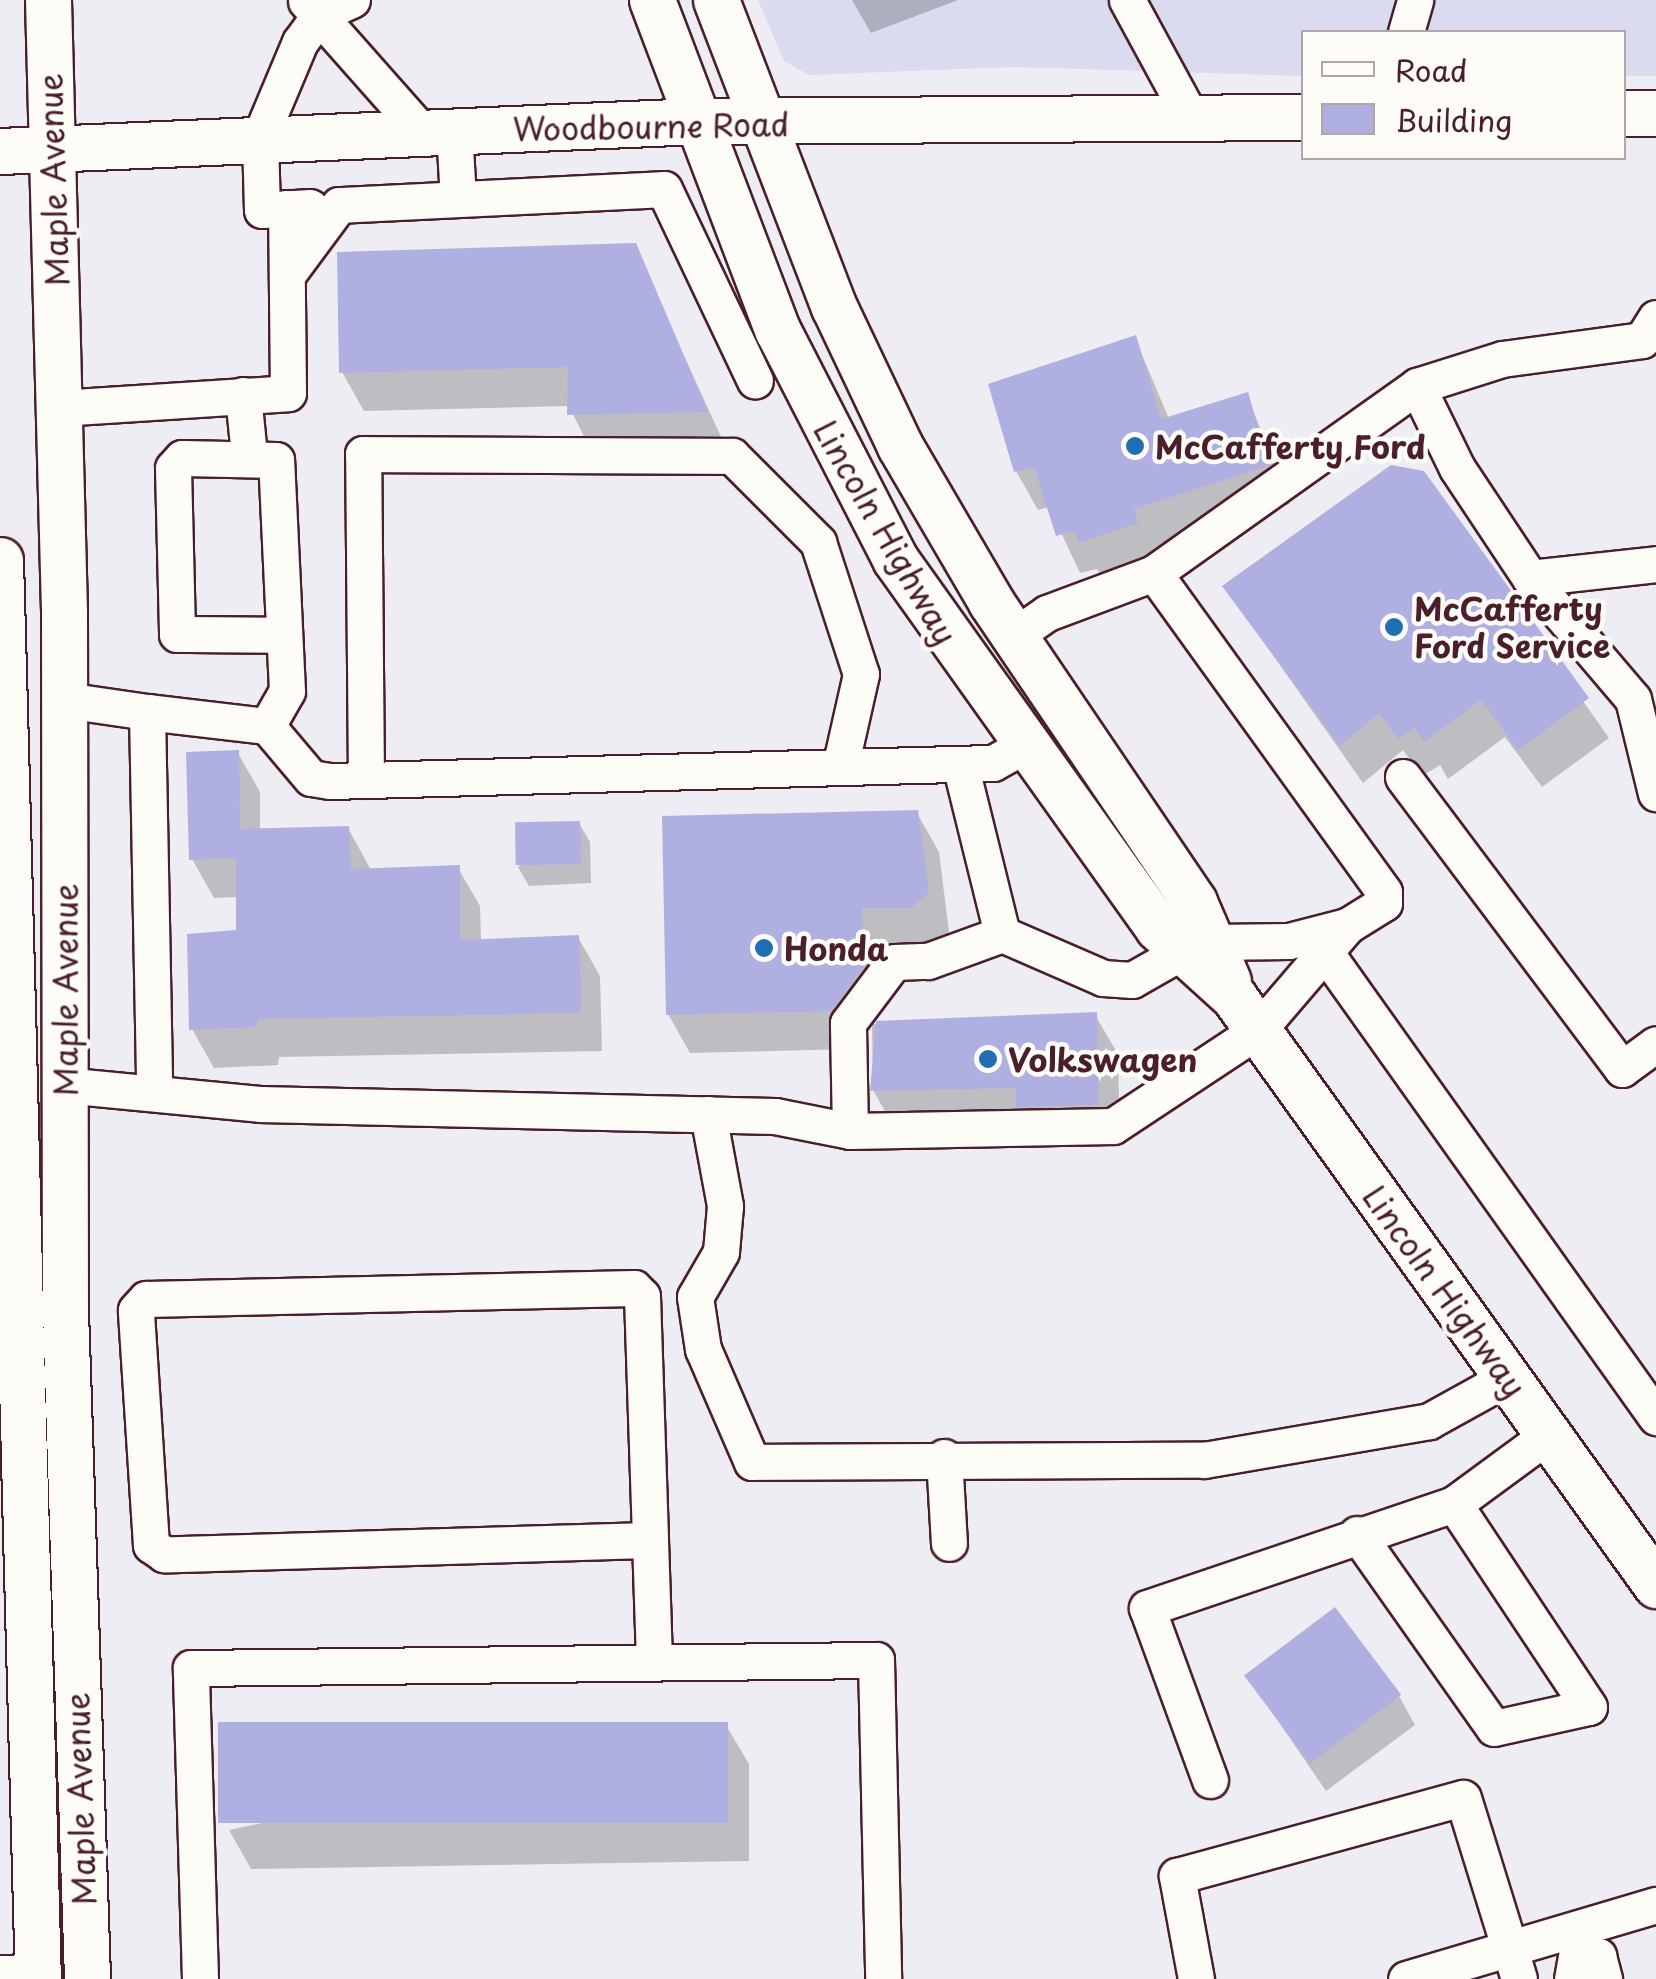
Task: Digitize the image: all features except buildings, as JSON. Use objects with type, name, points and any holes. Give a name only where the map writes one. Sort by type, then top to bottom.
[{"type":"main road","name":"Maple Avenue","points":[[48,0],[65,700],[64,1085],[86,1979]]},
{"type":"main road","name":"Lincoln Highway","points":[[652,0],[697,121],[726,256],[848,474],[1024,746],[1197,946],[1656,1585]]},
{"type":"main road","name":"Lincoln Highway","points":[[716,0],[866,380],[1014,636],[1194,902],[1197,946]]},
{"type":"main road","points":[[1626,113],[1656,113]]},
{"type":"main road","name":"Woodbourne Road","points":[[0,152],[52,146],[697,121],[1301,117]]},
{"type":"main road","name":"Maple Avenue","points":[[0,560],[14,1605],[25,1975]]},
{"type":"street","points":[[458,199],[438,131],[323,3],[260,138],[262,210],[664,190],[726,256],[755,381]]},
{"type":"street","points":[[1130,8],[1191,118]]},
{"type":"street","points":[[287,275],[339,204]]},
{"type":"street","points":[[59,408],[288,392],[286,208]]},
{"type":"street","points":[[1014,636],[1047,613],[1154,573],[1418,386],[1502,360],[1642,340],[1656,318]]},
{"type":"street","points":[[1418,386],[1457,468],[1530,578],[1633,699],[1656,793]]},
{"type":"street","points":[[243,396],[249,455]]},
{"type":"street","points":[[366,780],[363,454],[732,456],[818,542],[861,674],[840,768]]},
{"type":"street","points":[[267,726],[286,691],[284,634],[276,460],[249,455],[182,458],[173,468],[177,634],[284,634]]},
{"type":"street","points":[[1530,578],[1656,564]]},
{"type":"street","points":[[64,1085],[260,1104],[708,1114],[850,1131],[1113,1126],[1336,939],[1384,904],[1384,892],[1154,573]]},
{"type":"street","points":[[65,700],[267,726],[311,778],[366,780],[960,764],[993,762],[1024,746]]},
{"type":"street","points":[[147,712],[154,1091]]},
{"type":"street","points":[[960,764],[1002,934]]},
{"type":"street","points":[[1403,776],[1622,1069],[1656,1044]]},
{"type":"street","points":[[850,1131],[848,1023],[894,962],[928,961],[1002,934],[1103,978],[1132,980],[1197,946],[1336,939]]},
{"type":"street","points":[[1336,939],[1656,1416]]},
{"type":"street","points":[[708,1114],[725,1206],[722,1252],[695,1298],[703,1349],[752,1462],[944,1458],[1204,1460],[1306,1446],[1428,1421],[1507,1378]]},
{"type":"street","points":[[650,1540],[164,1554],[151,1545],[136,1310],[146,1299],[634,1288],[642,1296],[650,1540],[654,1663]]},
{"type":"street","points":[[1210,1780],[1147,1608],[1356,1534],[1454,1504],[1548,1435]]},
{"type":"street","points":[[944,1458],[949,1542]]},
{"type":"street","points":[[1356,1534],[1494,1728],[1589,1707],[1454,1504]]},
{"type":"street","points":[[200,1979],[192,1668],[876,1660],[884,1979]]},
{"type":"street","points":[[1196,1979],[1178,1876],[1463,1798],[1515,1963]]},
{"type":"street","points":[[1572,1953],[1656,1905]]},
{"type":"street","points":[[1406,1979],[1572,1953],[1598,1956],[1604,1979]]},
{"type":"shaded area","points":[[758,0],[1656,0],[1656,76],[1626,76],[1626,30],[1301,30],[1301,76],[1012,67],[809,75],[784,61]]},
{"type":"place","name":"McCafferty Ford","points":[[1135,446]]},
{"type":"place","name":"McCafferty Ford Service","points":[[1394,627]]},
{"type":"place","name":"Honda","points":[[764,948]]},
{"type":"place","name":"Volkswagen","points":[[988,1059]]}]
